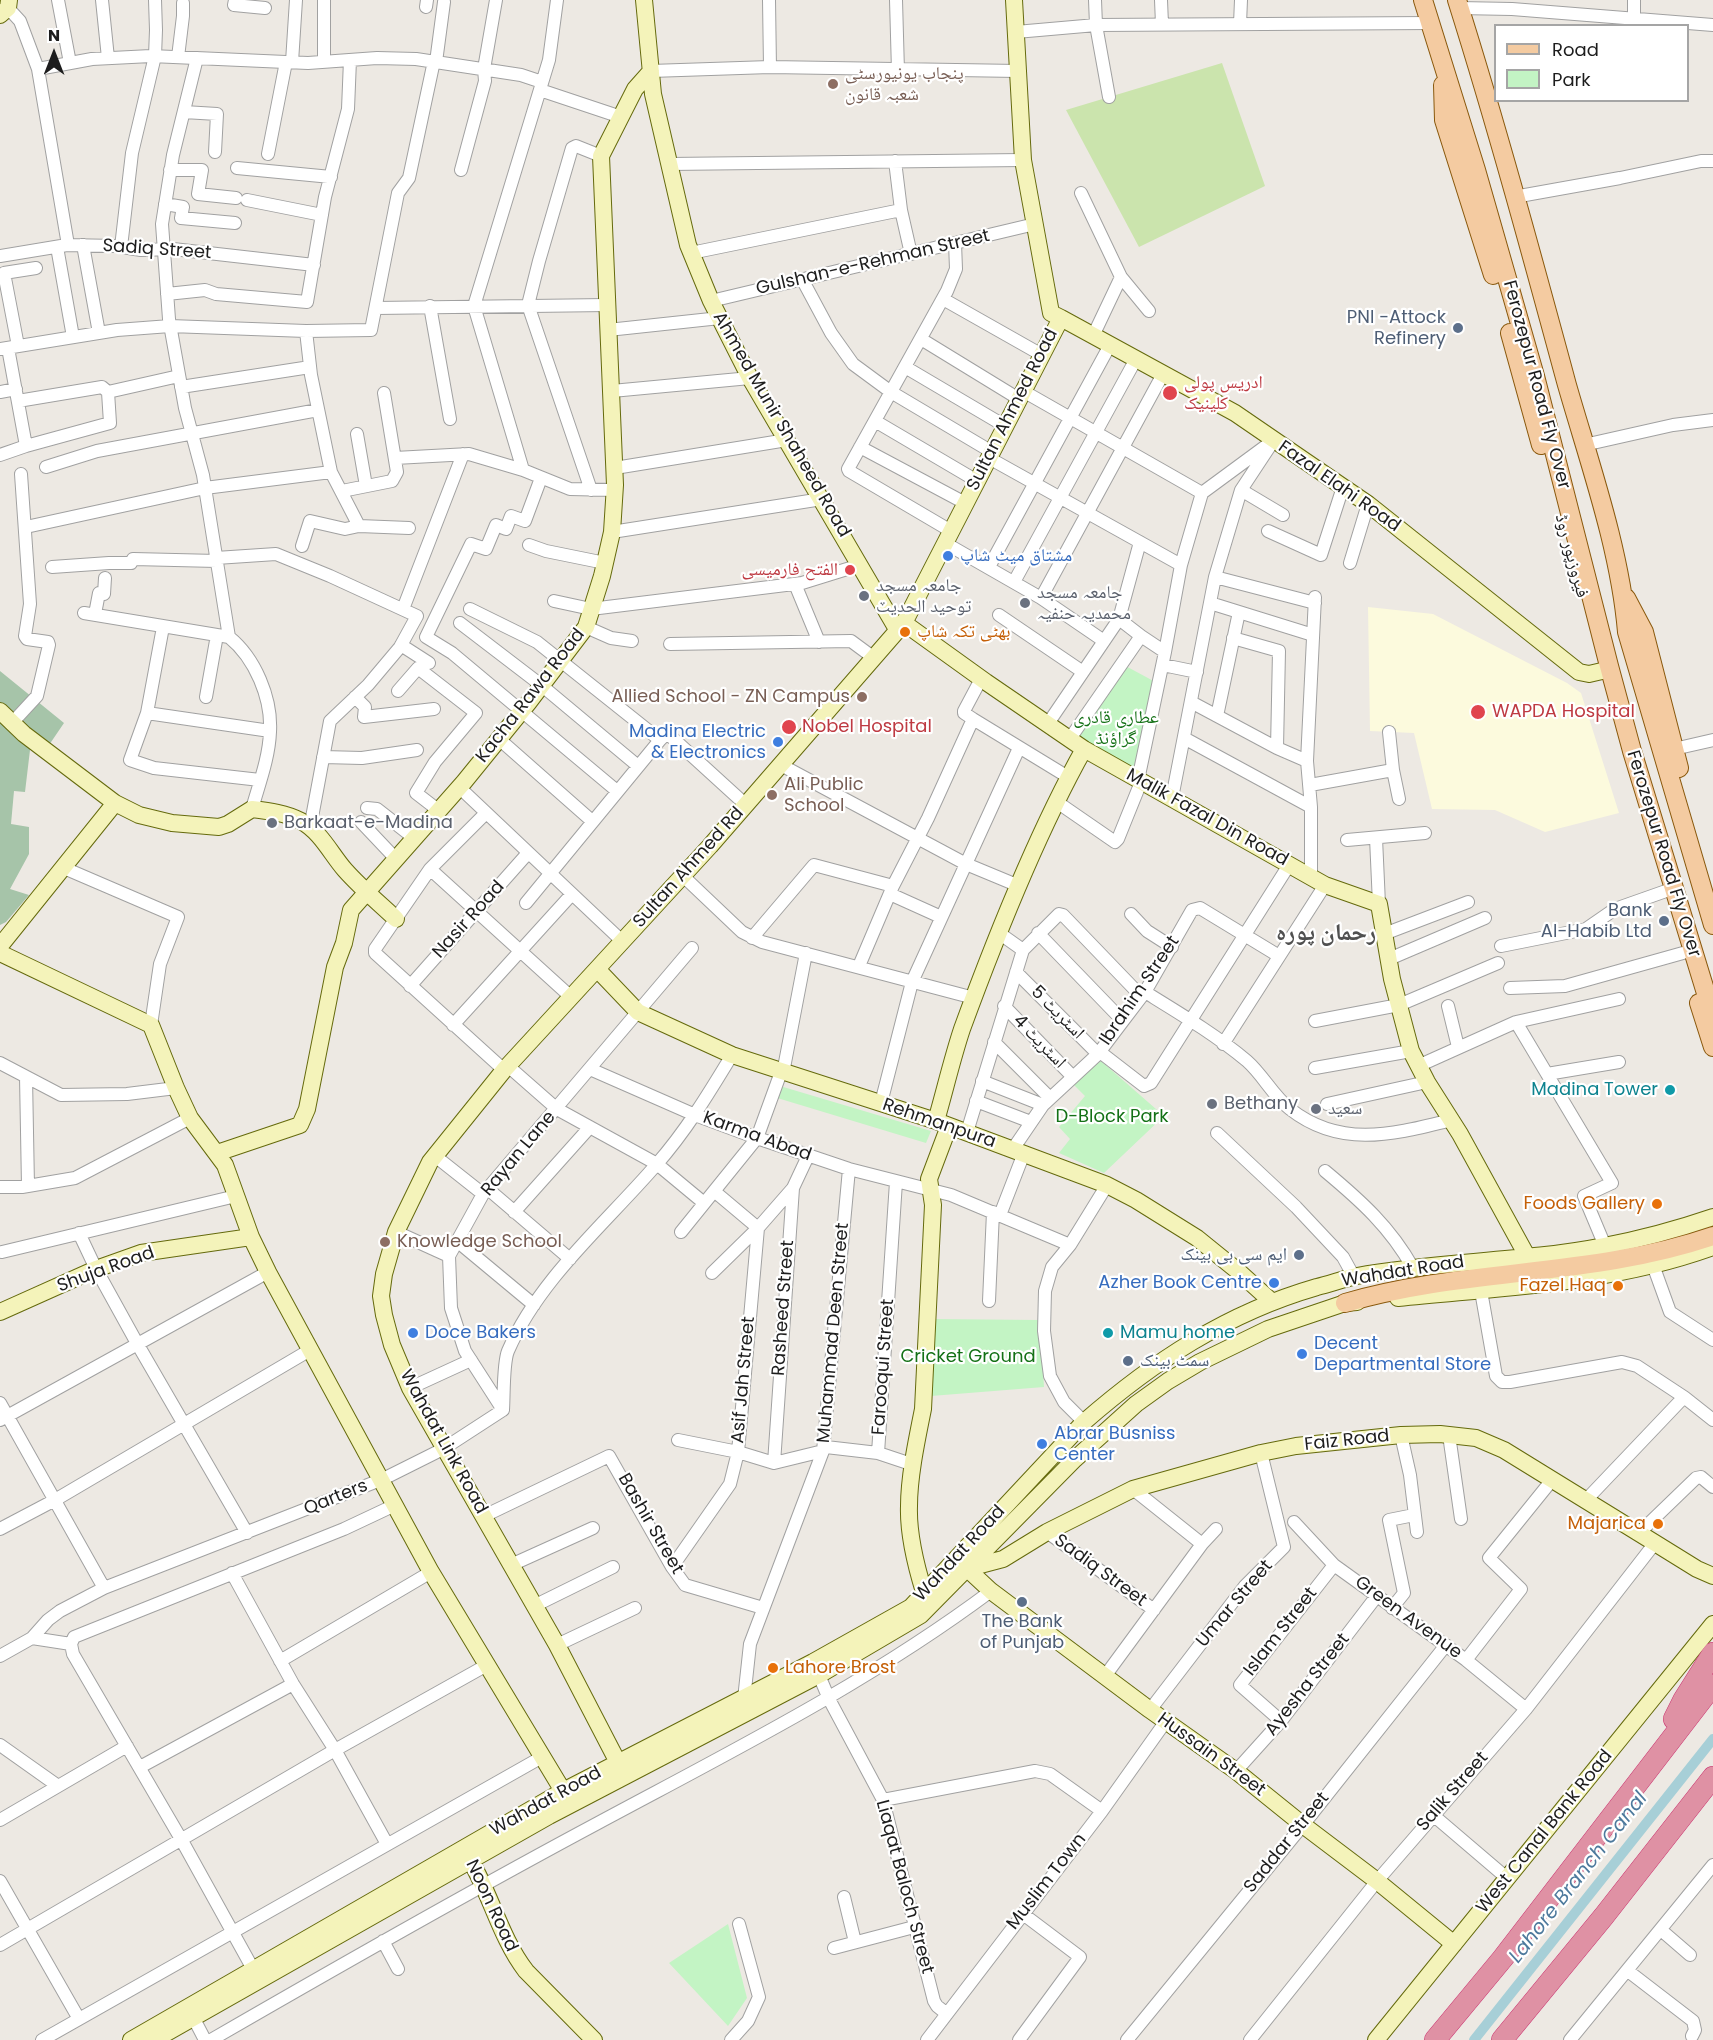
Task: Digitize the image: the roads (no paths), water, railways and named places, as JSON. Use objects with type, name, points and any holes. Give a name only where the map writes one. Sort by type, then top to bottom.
[{"type":"highway","points":[[1652,1762],[1684,1699],[1713,1653]]},
{"type":"highway","points":[[1435,2040],[1503,1958],[1713,1685]]},
{"type":"highway","points":[[1502,2040],[1604,1916],[1713,1777]]},
{"type":"main road","name":"فیروزپور روڈ","points":[[1423,0],[1476,170]]},
{"type":"main road","points":[[1458,4],[1584,445],[1624,594],[1627,632],[1713,925]]},
{"type":"main road","name":"فیروزپور روڈ","points":[[1443,62],[1444,120],[1499,293],[1602,671],[1683,953],[1713,1047]]},
{"type":"main road","name":"Ferozepur Road Fly Over","points":[[1476,170],[1535,376],[1629,741],[1713,1016]]},
{"type":"main road","points":[[1624,594],[1644,632],[1674,749],[1713,884]]},
{"type":"main road","points":[[1345,1303],[1382,1292],[1443,1282],[1604,1262],[1676,1247],[1713,1236]]},
{"type":"street","points":[[58,0],[70,63]]},
{"type":"street","points":[[102,0],[108,58]]},
{"type":"street","points":[[121,247],[132,153],[155,56],[155,0]]},
{"type":"street","points":[[236,0],[234,5],[265,8]]},
{"type":"street","points":[[268,154],[289,62],[296,0]]},
{"type":"street","points":[[324,0],[324,62]]},
{"type":"street","points":[[461,170],[485,81],[484,69],[495,0]]},
{"type":"street","points":[[523,471],[474,306],[549,60],[557,0]]},
{"type":"street","name":"Ahmed Munir Shaheed Road","points":[[645,0],[653,94],[691,253],[711,301],[750,378],[860,565],[901,627]]},
{"type":"street","points":[[769,0],[770,67]]},
{"type":"street","points":[[896,0],[898,70]]},
{"type":"street","name":"Sultan Ahmed Road","points":[[901,627],[1061,318],[1051,313],[1023,159],[1014,0]]},
{"type":"street","points":[[1095,0],[1096,25],[1109,97]]},
{"type":"street","points":[[1161,0],[1162,24]]},
{"type":"street","points":[[1240,24],[1241,0]]},
{"type":"street","points":[[1634,0],[1634,19]]},
{"type":"street","points":[[9,348],[99,333],[170,326],[306,332],[371,330],[398,193],[409,178],[435,62],[444,2]]},
{"type":"street","points":[[178,57],[183,3]]},
{"type":"street","points":[[1458,4],[1713,25]]},
{"type":"street","points":[[6,8],[20,21],[38,69],[73,337]]},
{"type":"street","points":[[1016,32],[1096,25],[1431,23]]},
{"type":"street","points":[[38,69],[108,58],[155,56],[289,62],[387,58],[435,62],[521,75],[541,86],[621,117]]},
{"type":"street","points":[[197,58],[170,170],[162,224],[170,326],[180,381],[205,488],[217,559],[223,636],[206,697]]},
{"type":"street","points":[[167,294],[205,290],[216,294],[306,303],[308,301],[322,215],[348,109],[350,60]]},
{"type":"street","points":[[651,71],[770,67],[1018,71]]},
{"type":"street","name":"Kacha Rawa Road","points":[[217,1153],[300,1125],[307,1109],[333,978],[351,910],[499,739],[586,627],[612,532],[615,490],[601,156],[635,89],[651,71]]},
{"type":"street","points":[[184,112],[216,114],[215,152]]},
{"type":"street","points":[[591,490],[528,305],[572,148],[576,146],[601,156]]},
{"type":"street","points":[[669,164],[1023,159]]},
{"type":"street","points":[[896,161],[901,210],[911,254]]},
{"type":"street","points":[[1514,197],[1701,161],[1713,161]]},
{"type":"street","points":[[237,168],[331,177]]},
{"type":"street","points":[[170,170],[202,170],[198,194],[242,199],[322,215]]},
{"type":"street","points":[[1081,193],[1120,277],[1149,311]]},
{"type":"street","points":[[165,204],[183,207],[181,218],[235,223]]},
{"type":"street","points":[[691,253],[901,210]]},
{"type":"street","name":"Gulshan-e-Rehman Street","points":[[711,301],[1035,225]]},
{"type":"street","points":[[955,243],[956,269],[943,299],[849,466],[849,471],[989,567],[1041,598],[1104,641]]},
{"type":"street","points":[[83,245],[99,333]]},
{"type":"street","name":"Sadiq Street","points":[[0,256],[83,245],[141,250],[173,249],[314,265]]},
{"type":"street","points":[[26,446],[9,348],[4,273],[36,268]]},
{"type":"street","points":[[1093,336],[1120,277]]},
{"type":"street","points":[[802,279],[831,333],[853,364],[891,392],[1035,484],[1181,565]]},
{"type":"street","points":[[943,299],[1042,355]]},
{"type":"street","points":[[376,308],[607,305]]},
{"type":"street","points":[[430,306],[450,419]]},
{"type":"street","points":[[608,330],[720,318]]},
{"type":"street","name":"Fazal Elahi Road","points":[[1061,318],[1235,413],[1368,504],[1579,672],[1589,674],[1602,671]]},
{"type":"street","points":[[306,332],[310,367],[331,472],[359,526]]},
{"type":"street","points":[[921,339],[1021,395],[1071,418],[1202,493]]},
{"type":"street","points":[[989,567],[1110,345]]},
{"type":"street","points":[[1014,582],[1136,359]]},
{"type":"street","points":[[108,392],[180,381],[310,367]]},
{"type":"street","points":[[905,367],[1005,426]]},
{"type":"street","points":[[1041,598],[1163,374]]},
{"type":"street","points":[[612,391],[750,378]]},
{"type":"street","points":[[0,392],[17,395],[102,387],[108,392],[110,423],[0,455]]},
{"type":"street","points":[[342,491],[392,481],[397,472],[384,393]]},
{"type":"street","points":[[46,467],[97,451],[318,410]]},
{"type":"street","points":[[1584,445],[1673,425],[1713,420]]},
{"type":"street","points":[[875,421],[977,481]]},
{"type":"street","points":[[357,434],[366,486]]},
{"type":"street","points":[[615,468],[787,440]]},
{"type":"street","points":[[1172,798],[1215,577],[1241,490],[1274,440]]},
{"type":"street","points":[[1057,802],[1115,842],[1118,839],[1140,781],[1181,565],[1202,493],[1274,440]]},
{"type":"street","points":[[860,447],[965,503]]},
{"type":"street","points":[[403,609],[463,454]]},
{"type":"street","points":[[394,458],[469,454],[570,489],[615,490]]},
{"type":"street","points":[[26,527],[205,488],[331,472]]},
{"type":"street","points":[[12,723],[37,696],[49,645],[48,642],[27,639],[25,636],[30,604],[21,474]]},
{"type":"street","points":[[541,478],[525,522],[511,516],[506,529],[496,525],[486,549],[471,544],[426,636],[452,653],[617,791]]},
{"type":"street","points":[[1268,531],[1321,555],[1343,487]]},
{"type":"street","points":[[1241,490],[1283,515]]},
{"type":"street","points":[[612,532],[822,499]]},
{"type":"street","points":[[1350,563],[1368,504]]},
{"type":"street","points":[[302,546],[310,521],[345,529],[359,526],[409,528]]},
{"type":"street","points":[[1047,725],[1119,619],[1140,542]]},
{"type":"street","points":[[529,545],[546,551],[605,563]]},
{"type":"street","points":[[52,567],[131,563],[133,558],[217,559],[276,554],[417,617],[401,645],[368,685],[330,721],[310,828]]},
{"type":"street","points":[[554,602],[591,609],[795,584],[860,565]]},
{"type":"street","points":[[1215,577],[1315,600],[1307,761],[1318,881],[1279,956],[1223,1044]]},
{"type":"street","points":[[105,578],[104,594],[99,593],[89,614],[223,636],[240,645],[256,673],[267,700],[270,731],[252,809]]},
{"type":"street","points":[[795,584],[819,642]]},
{"type":"street","points":[[1210,603],[1313,635]]},
{"type":"street","points":[[470,609],[537,642],[660,740]]},
{"type":"street","points":[[1217,716],[1239,612]]},
{"type":"street","points":[[999,615],[1083,672]]},
{"type":"street","points":[[1119,619],[1166,652]]},
{"type":"street","points":[[460,623],[542,685],[638,766]]},
{"type":"street","points":[[163,627],[147,713],[130,760],[154,768],[260,780]]},
{"type":"street","points":[[586,627],[611,638],[632,641]]},
{"type":"street","name":"Sultan Ahmed Rd","points":[[597,969],[782,765],[901,627]]},
{"type":"street","name":"Malik Fazal Din Road","points":[[901,627],[1084,749],[1318,881],[1379,904]]},
{"type":"street","points":[[1069,740],[1142,636]]},
{"type":"street","points":[[1233,638],[1279,651],[1277,748]]},
{"type":"street","points":[[670,644],[851,641],[874,658]]},
{"type":"street","points":[[401,645],[429,663]]},
{"type":"street","points":[[1162,665],[1197,672]]},
{"type":"street","points":[[398,691],[418,669],[476,713],[435,762],[416,793],[438,810]]},
{"type":"street","points":[[981,679],[964,713],[1068,777]]},
{"type":"street","points":[[355,697],[365,707],[364,717],[434,709]]},
{"type":"street","points":[[1191,702],[1277,748],[1307,761]]},
{"type":"street","points":[[0,711],[24,734],[115,803],[139,814],[172,823],[219,827],[252,809],[287,814],[310,828],[366,892],[396,919]]},
{"type":"street","points":[[147,713],[270,731]]},
{"type":"street","points":[[859,966],[892,890],[973,719]]},
{"type":"street","points":[[1389,732],[1399,799]]},
{"type":"street","points":[[526,903],[667,733],[746,805]]},
{"type":"street","points":[[1184,738],[1311,807]]},
{"type":"street","points":[[499,739],[592,821]]},
{"type":"street","points":[[1674,749],[1713,740]]},
{"type":"street","points":[[881,1103],[912,982],[1019,748]]},
{"type":"street","points":[[924,1592],[916,1567],[909,1506],[923,1409],[933,1205],[929,1179],[962,1030],[1019,886],[1068,777],[1084,749]]},
{"type":"street","points":[[323,756],[362,758],[417,750]]},
{"type":"street","points":[[782,765],[966,864],[1019,886]]},
{"type":"street","points":[[1310,785],[1393,770]]},
{"type":"street","points":[[459,787],[622,942]]},
{"type":"street","points":[[0,946],[115,803]]},
{"type":"street","points":[[367,808],[377,809],[414,838]]},
{"type":"street","points":[[486,813],[430,869],[375,949],[375,953],[453,1025],[557,1109],[657,1164],[704,1203]]},
{"type":"street","points":[[361,822],[396,859]]},
{"type":"street","points":[[1347,840],[1425,833]]},
{"type":"street","points":[[1376,838],[1379,904],[1384,934],[1399,1005],[1415,1059],[1452,1120],[1527,1256]]},
{"type":"street","name":"Nasir Road","points":[[410,986],[528,853]]},
{"type":"street","points":[[752,938],[814,865],[892,890],[941,917]]},
{"type":"street","points":[[1190,1021],[1289,865]]},
{"type":"street","points":[[64,868],[178,917],[160,964],[151,1025],[190,1118],[225,1165],[251,1237],[268,1272],[383,1479],[443,1449],[503,1410]]},
{"type":"street","points":[[430,869],[571,997]]},
{"type":"street","points":[[683,876],[742,932],[752,938],[974,998]]},
{"type":"street","points":[[1501,946],[1586,929],[1615,909],[1666,891]]},
{"type":"street","points":[[453,1025],[572,894]]},
{"type":"street","points":[[1384,934],[1468,902]]},
{"type":"street","name":"Ibrahim Street","points":[[989,1301],[997,1214],[1018,1151],[1031,1122],[1046,1102],[1099,1053],[1143,994],[1192,910],[1200,908],[1244,935]]},
{"type":"street","points":[[967,1132],[1023,950],[1038,933],[1061,914],[1143,994],[1190,1021],[1223,1044],[1247,1062],[1289,1108],[1326,1129],[1371,1136],[1406,1131],[1452,1120]]},
{"type":"street","points":[[1131,914],[1147,931],[1172,947]]},
{"type":"street","points":[[1389,959],[1485,918]]},
{"type":"street","points":[[999,933],[1023,950]]},
{"type":"street","points":[[1038,933],[1123,1021]]},
{"type":"street","points":[[1244,935],[1279,956]]},
{"type":"street","name":"Rayan Lane","points":[[449,1256],[486,1192],[692,948]]},
{"type":"street","points":[[0,952],[151,1025]]},
{"type":"street","points":[[681,1232],[757,1138],[782,1073],[806,953]]},
{"type":"street","points":[[1510,988],[1565,986],[1683,953]]},
{"type":"street","points":[[1315,1021],[1399,1005],[1498,963]]},
{"type":"street","name":"Wahdat Link Road","points":[[597,969],[506,1068],[430,1162],[396,1232],[384,1274],[381,1296],[392,1345],[410,1388],[557,1645],[621,1769]]},
{"type":"street","name":"Rehmanpura","points":[[597,969],[638,1012],[732,1055],[942,1123],[1107,1185],[1197,1238],[1271,1301]]},
{"type":"street","name":"اسٹریٹ 5","points":[[1016,972],[1099,1053],[1144,1086],[1148,1085],[1190,1021]]},
{"type":"street","points":[[1315,1068],[1415,1059],[1458,1047],[1516,1022],[1619,999]]},
{"type":"street","name":"اسٹریٹ 4","points":[[1004,1006],[1073,1077]]},
{"type":"street","points":[[1448,1006],[1458,1047]]},
{"type":"street","points":[[1516,1022],[1612,1183],[1584,1196],[1605,1246]]},
{"type":"street","points":[[994,1042],[1046,1102]]},
{"type":"street","points":[[503,1410],[507,1353],[534,1305],[570,1258],[657,1164],[695,1115],[732,1055]]},
{"type":"street","points":[[1547,1074],[1619,1062]]},
{"type":"street","points":[[0,1063],[61,1095],[127,1094],[176,1089]]},
{"type":"street","name":"Karma Abad","points":[[590,1069],[695,1115],[757,1138],[849,1169],[951,1195],[1070,1245]]},
{"type":"street","points":[[26,1077],[28,1186]]},
{"type":"street","points":[[982,1081],[1046,1102]]},
{"type":"street","points":[[1327,1104],[1427,1082]]},
{"type":"street","points":[[976,1101],[1031,1122]]},
{"type":"street","points":[[0,1187],[28,1186],[75,1178],[190,1118]]},
{"type":"street","points":[[514,1212],[590,1127]]},
{"type":"street","points":[[1217,1133],[1296,1208],[1343,1257],[1354,1277]]},
{"type":"street","points":[[435,1156],[514,1212],[570,1258]]},
{"type":"street","name":"Rasheed Street","points":[[774,1463],[793,1188],[808,1156]]},
{"type":"street","name":"Muhammad Deen Street","points":[[744,1699],[750,1644],[823,1451],[849,1169]]},
{"type":"street","points":[[1325,1171],[1358,1198],[1389,1230],[1413,1268]]},
{"type":"street","name":"Farooqui Street","points":[[774,1463],[823,1451],[826,1447],[878,1453],[896,1182]]},
{"type":"street","points":[[1084,1422],[1064,1402],[1050,1376],[1044,1331],[1045,1291],[1052,1267],[1070,1245],[1107,1185]]},
{"type":"street","points":[[712,1273],[758,1228],[793,1188]]},
{"type":"street","points":[[714,1191],[758,1228]]},
{"type":"street","points":[[2,1251],[79,1233],[238,1203]]},
{"type":"street","name":"Wahdat Road","points":[[154,2040],[467,1855],[563,1791],[621,1769],[921,1615],[1084,1422],[1163,1359],[1219,1325],[1271,1301],[1354,1277],[1605,1246],[1681,1227],[1713,1216]]},
{"type":"street","name":"Asif Jah Street","points":[[672,1567],[730,1484],[738,1452],[758,1228]]},
{"type":"street","points":[[396,1232],[449,1256],[451,1308],[465,1351],[503,1410]]},
{"type":"street","points":[[79,1233],[138,1346],[247,1533]]},
{"type":"street","name":"Shuja Road","points":[[0,1312],[96,1269],[141,1253],[251,1237]]},
{"type":"street","points":[[458,1241],[534,1305]]},
{"type":"street","name":"Wahdat Road","points":[[131,2040],[253,1969],[467,1855],[744,1699],[816,1669],[911,1606],[924,1592],[962,1564],[1136,1404],[1200,1362],[1268,1329],[1345,1303],[1481,1291],[1608,1276],[1713,1247]]},
{"type":"street","points":[[1653,1265],[1670,1312],[1713,1340]]},
{"type":"street","points":[[4,1418],[138,1346],[268,1272]]},
{"type":"street","points":[[1481,1291],[1496,1376],[1502,1382],[1622,1362],[1637,1366],[1684,1397],[1713,1420]]},
{"type":"street","points":[[0,1528],[55,1500],[310,1350]]},
{"type":"street","points":[[410,1388],[471,1360]]},
{"type":"street","points":[[1586,1500],[1684,1397]]},
{"type":"street","points":[[0,1403],[4,1418],[55,1500],[104,1588]]},
{"type":"street","points":[[1401,1435],[1410,1475],[1417,1532]]},
{"type":"street","name":"Faiz Road","points":[[962,1564],[1003,1559],[1047,1532],[1133,1489],[1261,1453],[1296,1446],[1401,1435],[1449,1435],[1476,1438],[1504,1450],[1655,1544],[1713,1576]]},
{"type":"street","points":[[1449,1435],[1461,1519]]},
{"type":"street","points":[[678,1440],[738,1452],[774,1463]]},
{"type":"street","points":[[878,1453],[914,1465]]},
{"type":"street","name":"Umar Street","points":[[1150,1710],[1245,1586],[1284,1547],[1261,1453]]},
{"type":"street","name":"Bashir Street","points":[[484,1516],[609,1456],[672,1567],[685,1585],[763,1608]]},
{"type":"street","points":[[1639,1533],[1696,1478],[1701,1477],[1713,1487]]},
{"type":"street","name":"Qarters","points":[[0,1656],[32,1638],[48,1620],[60,1611],[104,1588],[383,1479],[431,1572],[563,1791]]},
{"type":"street","points":[[1466,1660],[1521,1589],[1489,1558],[1552,1480]]},
{"type":"street","points":[[1133,1489],[1202,1544]]},
{"type":"street","points":[[253,1969],[140,1767],[73,1654],[71,1644],[74,1637],[344,1529],[395,1505]]},
{"type":"street","points":[[1392,1608],[1404,1593],[1389,1520],[1414,1515]]},
{"type":"street","name":"Green Avenue","points":[[1294,1522],[1335,1564],[1376,1597],[1466,1660],[1526,1709]]},
{"type":"street","points":[[511,1565],[593,1528]]},
{"type":"street","points":[[1105,1676],[1202,1544],[1216,1529]]},
{"type":"street","name":"Sadiq Street","points":[[1047,1532],[1154,1610]]},
{"type":"street","name":"Salik Street","points":[[1250,2040],[1377,1881],[1526,1709],[1655,1544]]},
{"type":"street","name":"Hussain Street","points":[[962,1564],[990,1591],[1236,1771],[1454,1944]]},
{"type":"street","name":"Islam Street","points":[[1281,1721],[1240,1685],[1335,1564]]},
{"type":"street","points":[[534,1606],[614,1567]]},
{"type":"street","points":[[280,1661],[431,1572]]},
{"type":"street","points":[[232,1573],[293,1684],[335,1750],[387,1844]]},
{"type":"street","points":[[211,2040],[484,1884],[829,1699],[910,1649],[990,1591]]},
{"type":"street","name":"Ayesha Street","points":[[1236,1771],[1281,1721],[1376,1597]]},
{"type":"street","points":[[557,1645],[635,1608]]},
{"type":"street","name":"West Canal Bank Road","points":[[1376,2040],[1713,1624]]},
{"type":"street","points":[[32,1638],[71,1644]]},
{"type":"street","name":"Saddar Street","points":[[1127,2040],[1303,1825],[1446,1645]]},
{"type":"street","points":[[0,1945],[335,1750],[487,1665]]},
{"type":"street","name":"Liaqat Baloch Street","points":[[816,1669],[829,1699],[883,1800],[934,2001],[946,2014]]},
{"type":"street","points":[[140,1767],[293,1684]]},
{"type":"street","name":"Muslim Town","points":[[927,2040],[1102,1811],[1166,1721]]},
{"type":"street","points":[[0,1746],[58,1786]]},
{"type":"street","points":[[0,1820],[127,1746]]},
{"type":"street","points":[[42,2040],[542,1756]]},
{"type":"street","points":[[883,1800],[1035,1771],[1050,1774],[1102,1811]]},
{"type":"street","points":[[1433,1815],[1508,1879]]},
{"type":"street","name":"Noon Road","points":[[467,1855],[484,1884],[510,1948],[517,1959],[594,2040]]},
{"type":"street","points":[[1570,2040],[1713,1865]]},
{"type":"street","points":[[0,1881],[79,2019]]},
{"type":"street","points":[[844,1897],[855,1942]]},
{"type":"street","points":[[1019,2040],[1080,1957],[1023,1914]]},
{"type":"street","points":[[731,2040],[748,2021],[759,1997],[739,1924]]},
{"type":"street","points":[[834,1948],[914,1927]]},
{"type":"street","points":[[1660,1930],[1690,1955]]},
{"type":"street","points":[[383,1941],[398,1969]]},
{"type":"street","points":[[1628,1971],[1693,2021],[1695,2030],[1692,2036]]},
{"type":"street","points":[[193,2018],[205,2040]]},
{"type":"waterway","name":"Lahore Branch Canal","points":[[1474,2040],[1713,1739]]},
{"type":"place","name":"پنجاب یونیورسٹی شعبہ قانون","points":[[833,84]]},
{"type":"place","name":"PNI -Attock Refinery","points":[[1458,328]]},
{"type":"place","name":"ادریس پولی کلینیک","points":[[1170,393]]},
{"type":"place","name":"مشتاق میٹ شاپ","points":[[948,556]]},
{"type":"place","name":"الفتح فارمیسی","points":[[850,570]]},
{"type":"place","name":"جامعہ مسجد توحید الحدیٽ","points":[[864,596]]},
{"type":"place","name":"جامعہ مسجد محمدیہ حنفیہ","points":[[1025,603]]},
{"type":"place","name":"بھٹی تکہ شاپ","points":[[905,632]]},
{"type":"place","name":"Allied School - ZN Campus","points":[[862,697]]},
{"type":"place","name":"WAPDA Hospital","points":[[1478,712]]},
{"type":"place","name":"Nobel Hospital","points":[[789,727]]},
{"type":"place","name":"Madina Electric & Electronics","points":[[778,742]]},
{"type":"place","name":"Ali Public School","points":[[772,795]]},
{"type":"place","name":"Barkaat-e-Madina","points":[[272,823]]},
{"type":"place","name":"Bank Al-Habib Ltd","points":[[1664,921]]},
{"type":"place","name":"Madina Tower","points":[[1670,1090]]},
{"type":"place","name":"Bethany","points":[[1212,1104]]},
{"type":"place","name":"سعید","points":[[1316,1109]]},
{"type":"place","name":"Foods Gallery","points":[[1657,1204]]},
{"type":"place","name":"Knowledge School","points":[[385,1242]]},
{"type":"place","name":"ایم سی بی بینک","points":[[1299,1255]]},
{"type":"place","name":"Azher Book Centre","points":[[1274,1283]]},
{"type":"place","name":"Fazel Haq","points":[[1618,1286]]},
{"type":"place","name":"Doce Bakers","points":[[413,1333]]},
{"type":"place","name":"Mamu home","points":[[1108,1333]]},
{"type":"place","name":"Decent Departmental Store","points":[[1302,1354]]},
{"type":"place","name":"سمٹ بینک","points":[[1128,1361]]},
{"type":"place","name":"Abrar Busniss Center","points":[[1042,1444]]},
{"type":"place","name":"Majarica","points":[[1658,1524]]},
{"type":"place","name":"The Bank of Punjab","points":[[1022,1602]]},
{"type":"place","name":"Lahore Brost","points":[[773,1668]]},
{"type":"district","name":"رحمان پورہ","points":[[1326,934]]},
{"type":"park label","name":"عطاری قادری گراؤنڈ","points":[[1116,728]]},
{"type":"park label","name":"D-Block Park","points":[[1112,1117]]},
{"type":"park label","name":"Cricket Ground","points":[[968,1357]]}]
